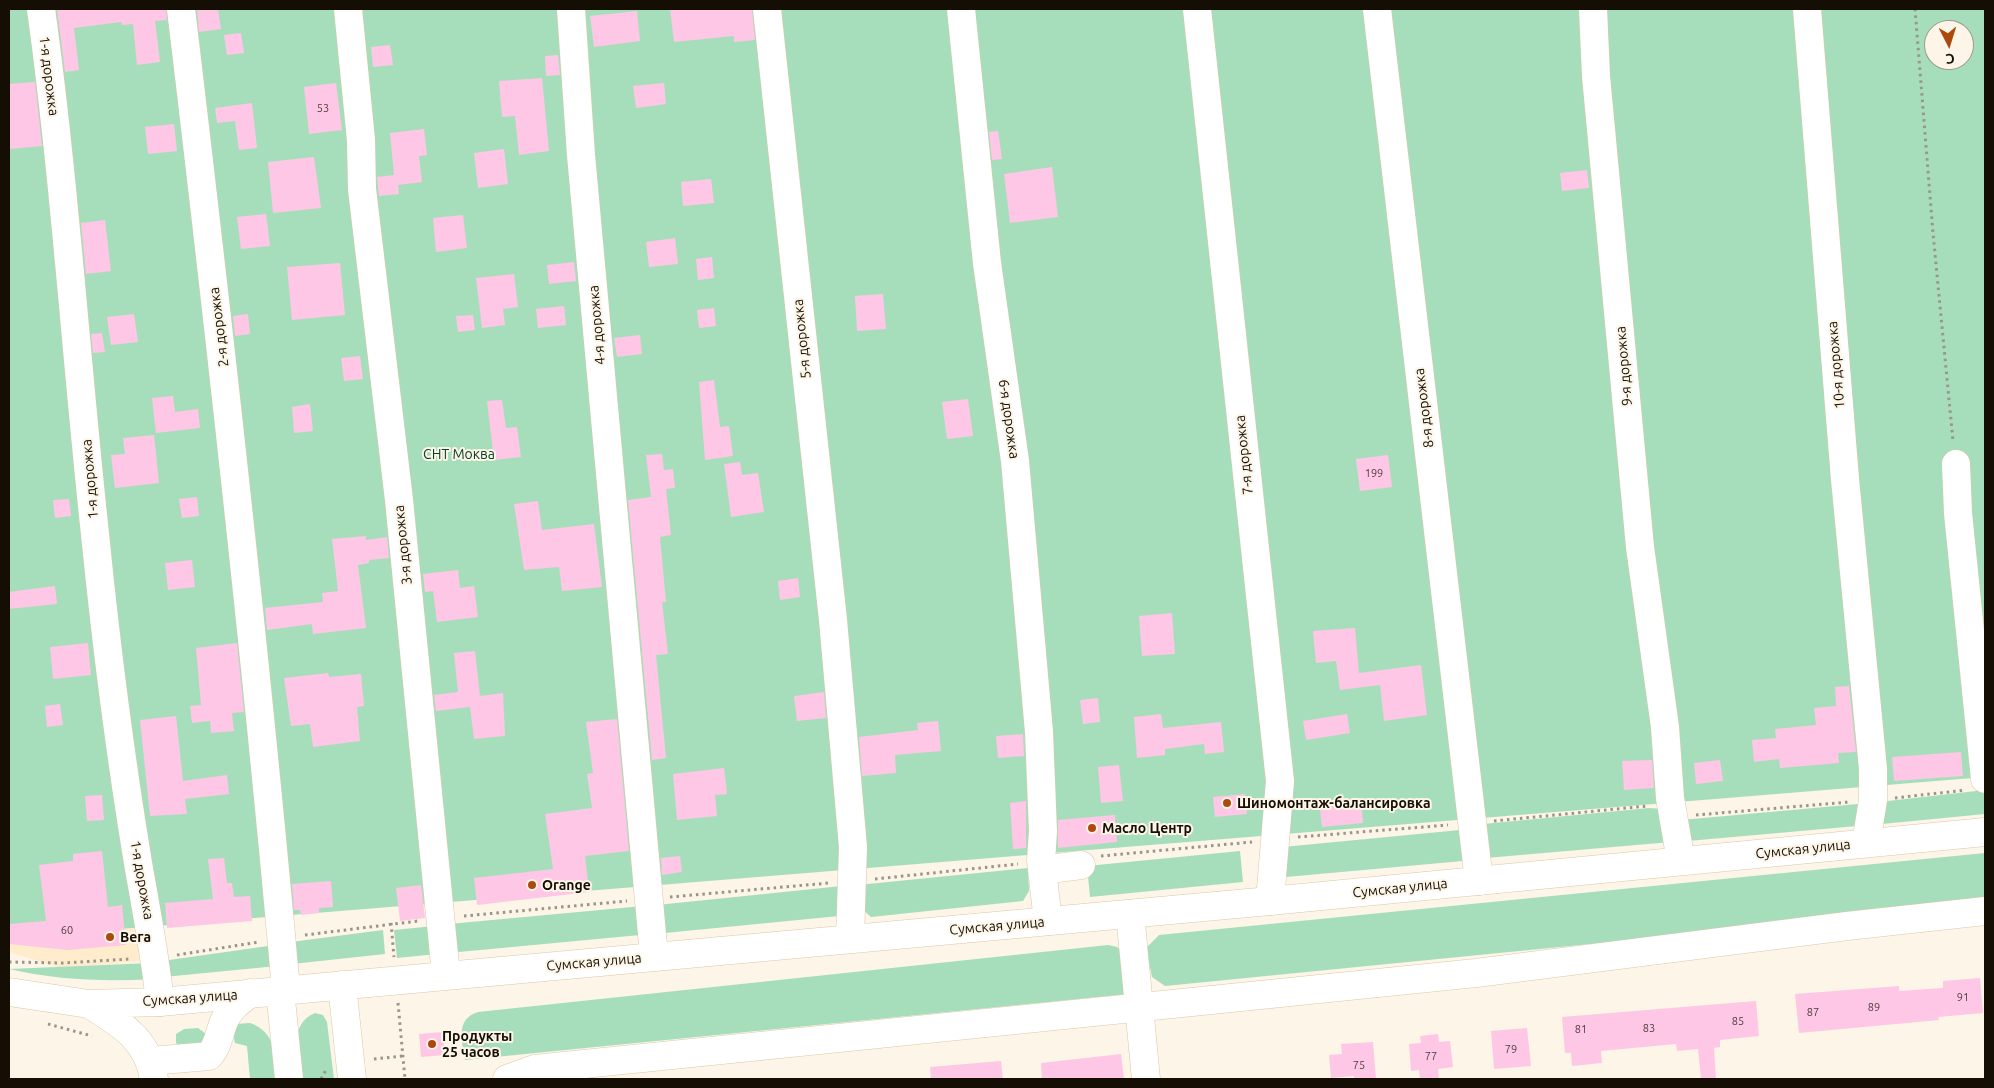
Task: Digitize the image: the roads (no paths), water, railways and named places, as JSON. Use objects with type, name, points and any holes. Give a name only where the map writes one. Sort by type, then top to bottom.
[{"type":"street","name":"1-я дорожка","points":[[41,9],[58,147],[102,600],[138,863],[155,952],[160,1002]]},
{"type":"street","name":"2-я дорожка","points":[[181,9],[229,408],[254,645],[289,1079]]},
{"type":"street","name":"3-я дорожка","points":[[348,9],[361,140],[362,189],[399,500],[446,975]]},
{"type":"street","name":"4-я дорожка","points":[[571,9],[581,155],[654,956]]},
{"type":"street","name":"5-я дорожка","points":[[767,9],[837,668],[853,847],[850,939]]},
{"type":"street","name":"6-я дорожка","points":[[961,9],[987,263],[1015,461],[1039,732],[1043,831],[1042,870],[1048,921]]},
{"type":"street","name":"7-я дорожка","points":[[1197,9],[1280,781],[1270,901]]},
{"type":"street","name":"8-я дорожка","points":[[1377,9],[1472,806],[1479,881]]},
{"type":"street","name":"9-я дорожка","points":[[1593,9],[1596,76],[1640,546],[1664,722],[1670,798],[1681,861]]},
{"type":"street","name":"10-я дорожка","points":[[1807,9],[1845,479],[1868,721],[1873,800],[1866,843]]},
{"type":"street","points":[[1956,464],[1958,514],[1985,779]]},
{"type":"street","name":"Сумская улица","points":[[9,992],[89,1004],[160,1002],[1270,901],[1985,832]]},
{"type":"street","points":[[1042,870],[1081,865]]},
{"type":"street","points":[[507,1079],[535,1069],[1476,973],[1985,911]]},
{"type":"street","points":[[1130,914],[1146,1079]]},
{"type":"street","points":[[342,985],[352,1079]]},
{"type":"street","points":[[89,1004],[135,1036],[153,1070],[209,1056],[215,1049],[225,1019],[235,1004],[250,994]]},
{"type":"place","name":"Шиномонтаж-балансировка","points":[[1227,803]]},
{"type":"place","name":"Масло Центр","points":[[1092,828]]},
{"type":"place","name":"Orange","points":[[532,885]]},
{"type":"place","name":"Вега","points":[[110,937]]},
{"type":"place","name":"Продукты 25 часов","points":[[432,1044]]},
{"type":"park label","name":"СНТ Моква","points":[[459,454]]}]
